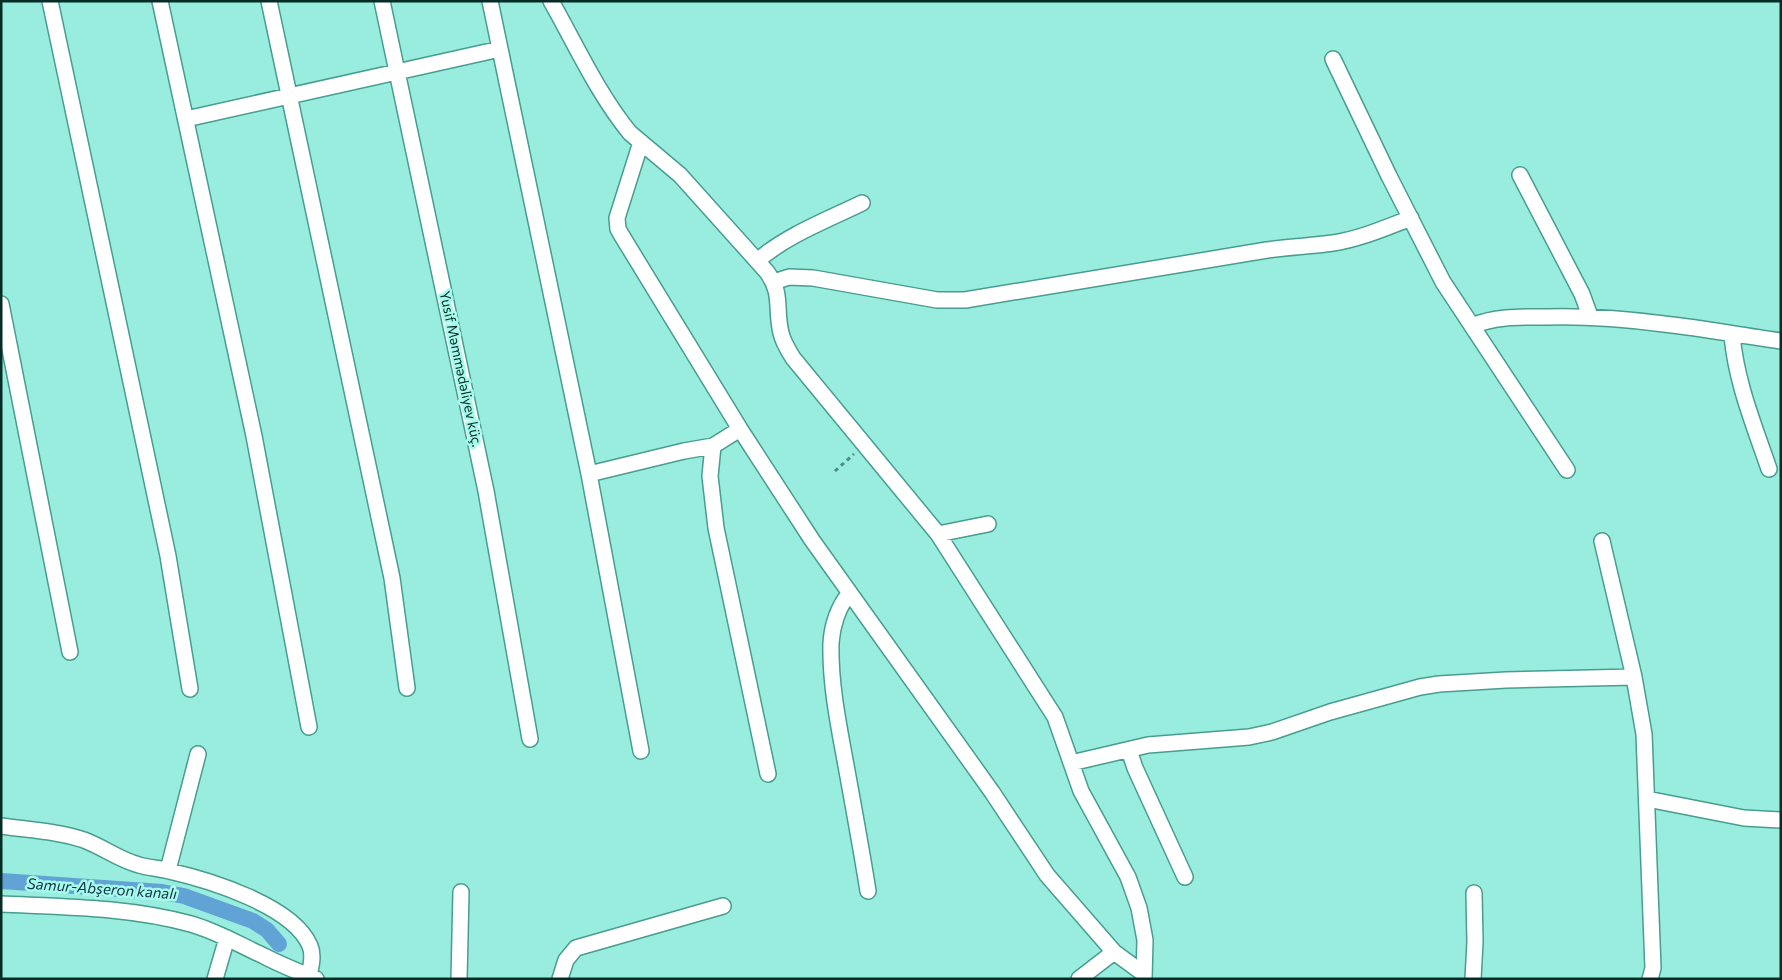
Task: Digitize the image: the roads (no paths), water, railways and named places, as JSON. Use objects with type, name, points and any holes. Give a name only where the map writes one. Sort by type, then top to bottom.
[{"type":"street","points":[[50,1],[168,556],[190,689]]},
{"type":"street","points":[[160,1],[254,436],[309,727]]},
{"type":"street","points":[[269,1],[392,578],[407,688]]},
{"type":"street","name":"Yusif Məmmədəliyev küç.","points":[[382,1],[486,491],[530,739]]},
{"type":"street","points":[[490,1],[589,474],[642,751]]},
{"type":"street","points":[[551,1],[608,103],[630,133],[680,175],[758,261],[774,282],[781,332],[793,358],[938,534],[1055,717],[1081,791],[1128,877],[1139,908],[1146,940],[1144,976]]},
{"type":"street","points":[[186,119],[500,49]]},
{"type":"street","points":[[1333,59],[1443,282],[1567,470]]},
{"type":"street","points":[[641,142],[617,218],[618,229],[740,429],[850,594],[992,792],[1047,875],[1114,952],[1144,976]]},
{"type":"street","points":[[1520,174],[1582,294],[1590,316]]},
{"type":"street","points":[[758,261],[770,249],[784,241],[862,203]]},
{"type":"street","points":[[774,282],[789,277],[813,278],[938,300],[965,300],[1267,250],[1333,243],[1358,238],[1411,218]]},
{"type":"street","points":[[1,304],[70,652]]},
{"type":"street","points":[[1472,326],[1486,320],[1505,317],[1590,316],[1665,324],[1781,341]]},
{"type":"street","points":[[1732,335],[1739,382],[1769,469]]},
{"type":"street","points":[[589,474],[684,451],[713,446],[740,429]]},
{"type":"street","points":[[713,446],[710,476],[716,528],[768,774]]},
{"type":"street","points":[[938,534],[988,524]]},
{"type":"street","points":[[1602,541],[1634,677],[1644,734],[1652,968],[1650,979]]},
{"type":"street","points":[[850,594],[843,601],[836,616],[832,642],[833,680],[836,711],[868,891]]},
{"type":"street","points":[[1071,763],[1148,745],[1249,737],[1272,732],[1330,712],[1420,687],[1439,684],[1506,680],[1634,677]]},
{"type":"street","points":[[1129,750],[1135,768],[1184,877]]},
{"type":"street","points":[[168,870],[198,754]]},
{"type":"street","points":[[1647,799],[1744,818],[1781,820]]},
{"type":"street","points":[[1,826],[62,834],[86,841],[120,860],[140,866],[168,870],[233,890],[261,903],[289,920],[302,932],[311,948],[313,977],[192,924],[121,910],[1,904]]},
{"type":"street","points":[[460,979],[462,892]]},
{"type":"street","points":[[1473,979],[1476,942],[1474,893]]},
{"type":"street","points":[[560,979],[566,960],[576,948],[723,906]]},
{"type":"street","points":[[215,979],[227,938]]},
{"type":"street","points":[[1079,979],[1114,952]]},
{"type":"waterway","name":"Samur-Abşeron kanalı","points":[[1,881],[162,892],[184,896],[253,921],[267,930],[279,944]]}]
